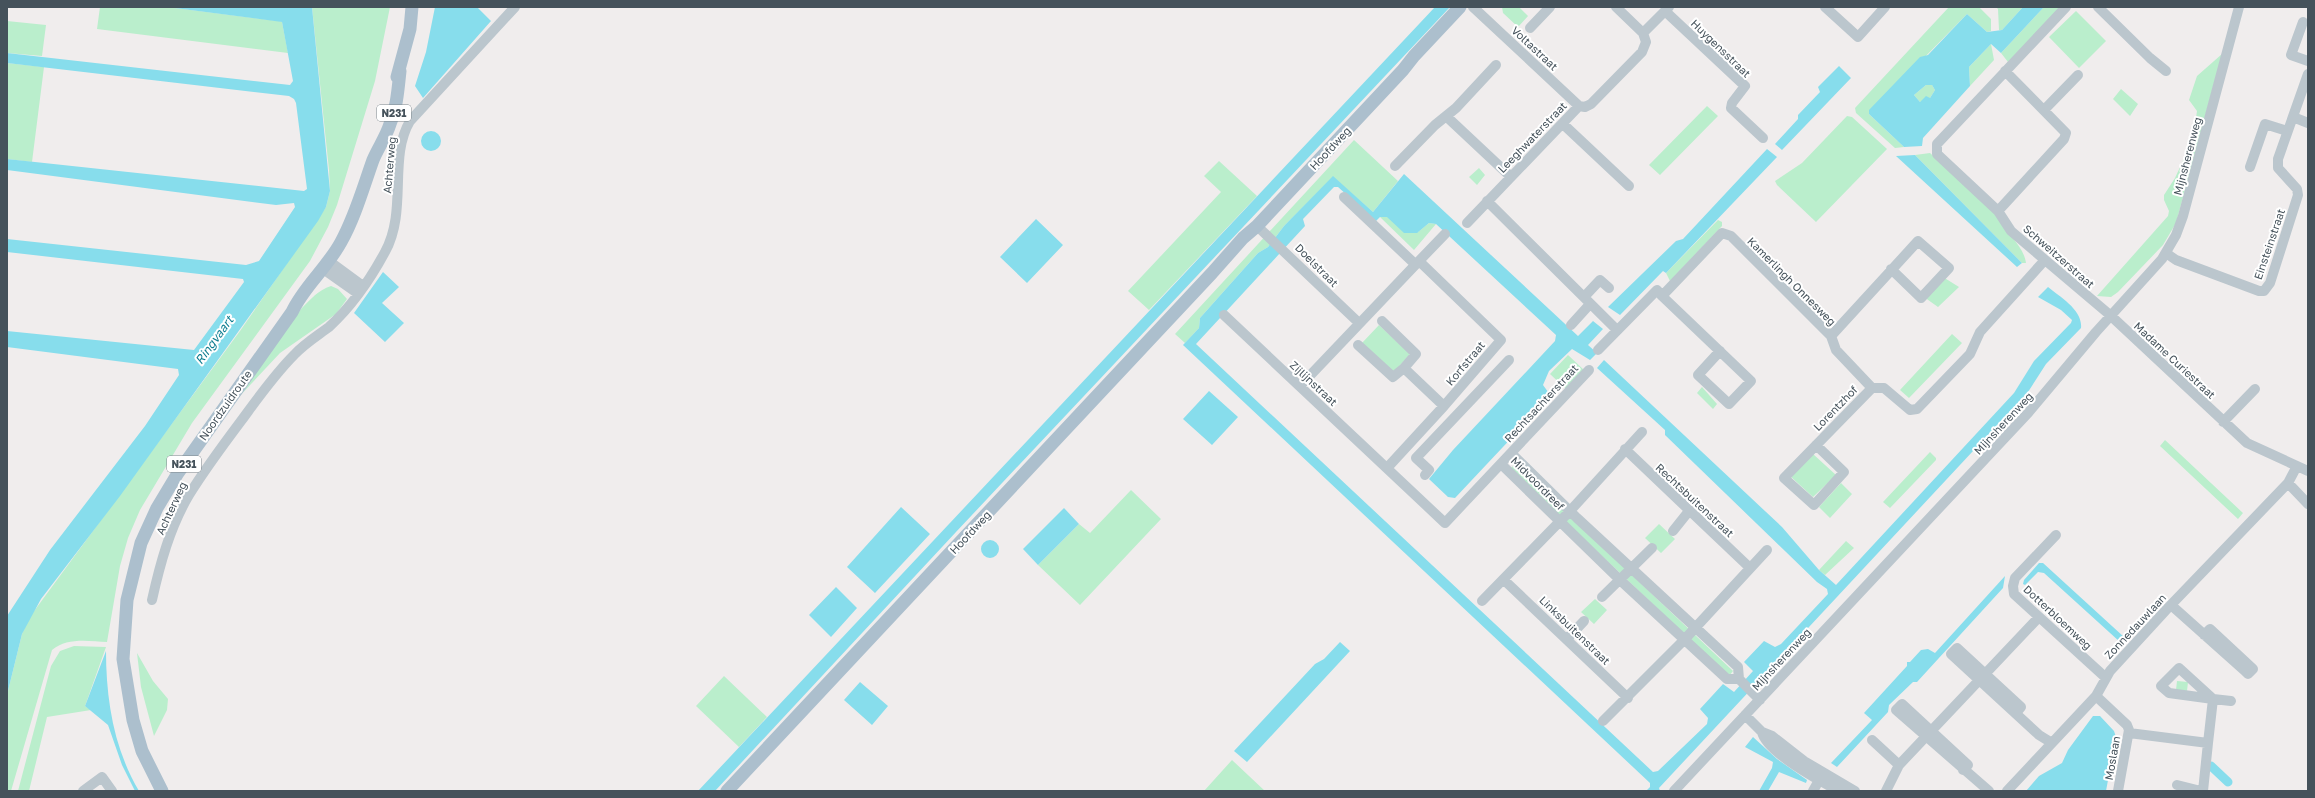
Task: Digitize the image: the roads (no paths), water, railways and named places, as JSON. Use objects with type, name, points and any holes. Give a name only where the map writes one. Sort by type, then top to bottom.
[{"type":"main road","name":"Noordzuidroute","points":[[162,791],[142,751],[133,720],[123,659],[129,593],[141,543],[157,508],[178,473],[292,312],[303,304],[319,285],[326,265],[341,243],[352,218],[376,152],[385,110],[400,71],[410,29],[412,7]]},
{"type":"main road","name":"Hoofdweg","points":[[727,791],[1212,273],[1243,238],[1257,226],[1403,70],[1414,56],[1460,7]]},
{"type":"main road","name":"Hoofdweg","points":[[1403,70],[1432,47],[1470,7]]},
{"type":"main road","name":"Noordzuidroute","points":[[126,637],[130,652],[139,715],[155,761],[172,791]]},
{"type":"street","name":"Achterweg","points":[[152,600],[174,527],[188,496],[205,470],[282,367],[300,348],[343,313],[392,238],[397,216],[401,143],[405,130],[427,102],[515,7]]},
{"type":"street","name":"Voltastraat","points":[[1473,7],[1579,106]]},
{"type":"street","points":[[1530,28],[1550,7]]},
{"type":"street","points":[[1616,7],[1643,33],[1667,9]]},
{"type":"street","points":[[1826,7],[1858,36],[1885,7]]},
{"type":"street","name":"Schweitzerstraat","points":[[2066,7],[1937,144],[1936,149],[1937,154],[1998,210],[2011,231],[2044,261],[2110,315]]},
{"type":"street","points":[[2098,7],[2150,58],[2166,70]]},
{"type":"street","name":"Mijnsherenweg","points":[[1674,791],[1745,716],[1757,697],[2028,413],[2110,315],[2166,253],[2176,235],[2183,216],[2239,7]]},
{"type":"street","name":"Huygensstraat","points":[[1667,9],[1745,86],[1732,103],[1732,108],[1763,138]]},
{"type":"street","points":[[2303,22],[2291,55],[2308,62]]},
{"type":"street","name":"Leeghwaterstraat","points":[[1466,223],[1579,106],[1585,107],[1592,104],[1642,52],[1646,42],[1643,33]]},
{"type":"street","points":[[1395,166],[1435,125],[1447,117],[1496,64]]},
{"type":"street","points":[[1998,210],[2064,139],[2066,133],[2063,128],[2005,71]]},
{"type":"street","name":"Einsteinstraat","points":[[2166,253],[2185,264],[2259,292],[2264,291],[2270,282],[2298,195],[2297,189],[2278,168],[2278,159],[2308,74]]},
{"type":"street","points":[[2044,110],[2078,75]]},
{"type":"street","points":[[1447,117],[1511,177]]},
{"type":"street","points":[[2293,117],[2308,123]]},
{"type":"street","points":[[1563,124],[1629,186]]},
{"type":"street","points":[[2250,167],[2265,124],[2287,131]]},
{"type":"street","name":"Korfstraat","points":[[1344,197],[1501,340],[1444,406],[1387,468]]},
{"type":"street","points":[[1487,201],[1617,330]]},
{"type":"street","name":"Doelstraat","points":[[1257,226],[1284,250],[1359,323]]},
{"type":"street","name":"Kamerlingh Onnesweg","points":[[1662,296],[1722,233],[1731,236],[1831,336],[1836,350],[1872,388]]},
{"type":"street","points":[[1300,386],[1445,234]]},
{"type":"street","points":[[1831,336],[1891,270],[1918,241],[1948,268],[1921,298],[1891,270]]},
{"type":"street","points":[[1872,388],[1884,388],[1910,410],[1917,409],[1970,354],[1980,332],[2044,261]]},
{"type":"street","points":[[326,265],[360,289]]},
{"type":"street","points":[[1571,325],[1600,280],[1609,288]]},
{"type":"street","points":[[1598,350],[1657,290],[1751,381],[1729,404],[1698,375],[1720,351]]},
{"type":"street","name":"Zijlijnstraat","points":[[1224,315],[1445,524],[1501,464]]},
{"type":"street","name":"Madame Curiestraat","points":[[2110,315],[2248,443],[2308,471]]},
{"type":"street","points":[[1358,345],[1392,377],[1404,368],[1416,354],[1382,321]]},
{"type":"street","points":[[1425,475],[1429,470],[1416,458],[1509,360]]},
{"type":"street","points":[[1404,368],[1444,406]]},
{"type":"street","name":"Rechtsachterstraat","points":[[1511,453],[1589,370]]},
{"type":"street","name":"Lorentzhof","points":[[1816,446],[1844,472],[1814,505],[1784,478],[1872,388]]},
{"type":"street","points":[[2224,422],[2255,389]]},
{"type":"street","points":[[1482,601],[1569,512],[1642,432]]},
{"type":"street","name":"Rechtsbuitenstraat","points":[[1625,449],[1749,567]]},
{"type":"street","name":"Midvoordreef","points":[[1739,680],[1738,667],[1569,512],[1511,453],[1501,464],[1684,640],[1727,679],[1739,680],[1757,697]]},
{"type":"street","points":[[2297,466],[2288,483],[2308,504]]},
{"type":"street","name":"Zonnedauwlaan","points":[[2007,791],[2096,696],[2105,677],[2171,605],[2288,483]]},
{"type":"street","points":[[1673,530],[1689,511]]},
{"type":"street","name":"Dotterbloemweg","points":[[2056,535],[2015,578],[2013,586],[2014,594],[2105,677]]},
{"type":"street","points":[[1602,598],[1632,570],[1652,548]]},
{"type":"street","points":[[1603,721],[1628,698],[1684,640],[1749,567],[1767,550]]},
{"type":"street","name":"Linksbuitenstraat","points":[[1504,580],[1628,698]]},
{"type":"street","points":[[2171,605],[2204,635],[2248,674],[2252,669],[2210,629],[2204,635]]},
{"type":"street","points":[[1886,791],[1899,765],[2039,617]]},
{"type":"street","points":[[1567,639],[1584,621]]},
{"type":"street","points":[[2213,699],[2178,668],[2161,686],[2169,693],[2213,699],[2231,701]]},
{"type":"street","points":[[1982,677],[2039,735],[2052,743]]},
{"type":"street","name":"Moslaan","points":[[2096,696],[2127,725],[2129,733],[2118,791]]},
{"type":"street","points":[[2177,785],[2202,791],[2213,699]]},
{"type":"street","points":[[1745,716],[1762,732],[1772,736],[1839,791]]},
{"type":"street","points":[[2129,733],[2208,743]]},
{"type":"street","points":[[1929,734],[1963,770],[1988,791]]},
{"type":"street","points":[[1872,740],[1899,765]]},
{"type":"street","points":[[83,791],[102,777],[112,791]]},
{"type":"street","points":[[1813,791],[1821,777]]},
{"type":"street","points":[[1821,777],[1855,791]]},
{"type":"water","name":"Ringvaart","points":[[167,7],[312,7],[330,191],[326,207],[318,221],[120,496],[41,599],[22,634],[7,695],[7,616],[50,550],[145,426],[179,375],[178,369],[7,347],[7,331],[194,350],[244,282],[243,279],[7,252],[7,239],[246,265],[259,261],[295,207],[294,203],[276,205],[7,170],[7,159],[304,191],[307,189],[296,103],[294,99],[289,96],[7,63],[7,53],[290,85],[293,81],[282,22]]},
{"type":"water","points":[[435,7],[477,7],[491,21],[423,98],[415,86],[426,52]]},
{"type":"water","points":[[1435,7],[1450,7],[956,532],[715,791],[698,791]]},
{"type":"water","points":[[2023,7],[2044,7],[2001,53],[1991,44],[1969,67],[1970,86],[1923,138],[1922,146],[1904,147],[1869,114],[1869,110],[1920,57],[1928,55],[1967,14],[1987,32],[2002,30]],"holes":[[[1926,85],[1932,85],[1935,90],[1930,98],[1926,96],[1920,102],[1914,95]]]},
{"type":"water","points":[[1839,66],[1851,78],[1782,150],[1775,144],[1798,119],[1798,115],[1820,92],[1818,87]]},
{"type":"water","points":[[427,131],[435,131],[441,137],[441,145],[435,151],[427,151],[421,145],[421,137]]},
{"type":"water","points":[[1767,149],[1777,157],[1666,273],[1663,271],[1620,315],[1608,307],[1676,241],[1683,239]]},
{"type":"water","points":[[1915,155],[2022,263],[2017,267],[1896,156]]},
{"type":"water","points":[[1404,174],[1578,336],[1593,321],[1603,329],[1588,345],[1597,353],[1590,360],[1572,349],[1549,371],[1543,385],[1551,396],[1455,498],[1448,497],[1429,479],[1453,450],[1555,341],[1556,335],[1436,224],[1429,223],[1417,233],[1404,233],[1387,217],[1380,217],[1376,221],[1338,187],[1334,187],[1303,219],[1305,226],[1196,344],[1653,772],[1658,771],[1707,724],[1708,718],[1700,709],[1723,684],[1734,692],[1753,671],[1744,662],[1764,641],[1775,647],[1781,644],[1828,594],[1827,589],[1817,582],[1665,435],[1665,430],[1597,368],[1604,360],[1782,527],[1819,570],[1836,585],[2014,393],[2034,361],[2071,323],[2072,320],[2061,310],[2038,297],[2048,287],[2070,304],[2075,310],[2081,321],[2081,328],[2046,364],[2028,392],[1659,788],[1660,791],[1646,791],[1650,787],[1650,783],[1183,345],[1199,328],[1200,318],[1258,253],[1268,247],[1284,226],[1333,176],[1373,212]]},
{"type":"water","points":[[1036,219],[1063,245],[1027,283],[1000,257]]},
{"type":"water","points":[[383,272],[399,287],[382,303],[404,323],[385,342],[354,313]]},
{"type":"water","points":[[1209,391],[1238,417],[1212,445],[1183,419]]},
{"type":"water","points":[[901,507],[930,534],[875,593],[847,567]]},
{"type":"water","points":[[1064,508],[1079,524],[1038,565],[1023,549]]},
{"type":"water","points":[[990,540],[996,543],[999,549],[996,555],[990,558],[984,555],[981,549],[984,543]]},
{"type":"water","points":[[2039,563],[2043,563],[2124,637],[2120,642],[2044,573],[2038,572],[2025,585],[2023,584],[2024,580]]},
{"type":"water","points":[[2005,576],[2003,588],[1917,682],[1913,682],[1889,705],[1888,712],[1837,767],[1831,763],[1872,720],[1864,713],[1907,666],[1907,662],[1910,662],[1921,650],[1928,649],[1935,653]]},
{"type":"water","points":[[836,587],[857,608],[831,637],[809,615]]},
{"type":"water","points":[[1340,642],[1350,651],[1247,762],[1234,751],[1315,664],[1324,659]]},
{"type":"water","points":[[106,651],[106,669],[113,724],[123,758],[139,791],[135,791],[122,765],[108,725],[85,706]]},
{"type":"water","points":[[860,682],[888,706],[872,725],[844,700]]},
{"type":"water","points":[[2093,716],[2100,716],[2114,731],[2116,737],[2106,791],[2026,791],[2039,776],[2062,763],[2068,750]]},
{"type":"water","points":[[1753,737],[1777,759],[1807,780],[1806,783],[1779,772],[1768,791],[1759,791],[1772,768],[1773,762],[1745,747]]},
{"type":"waterway","points":[[2211,766],[2228,782]]}]
